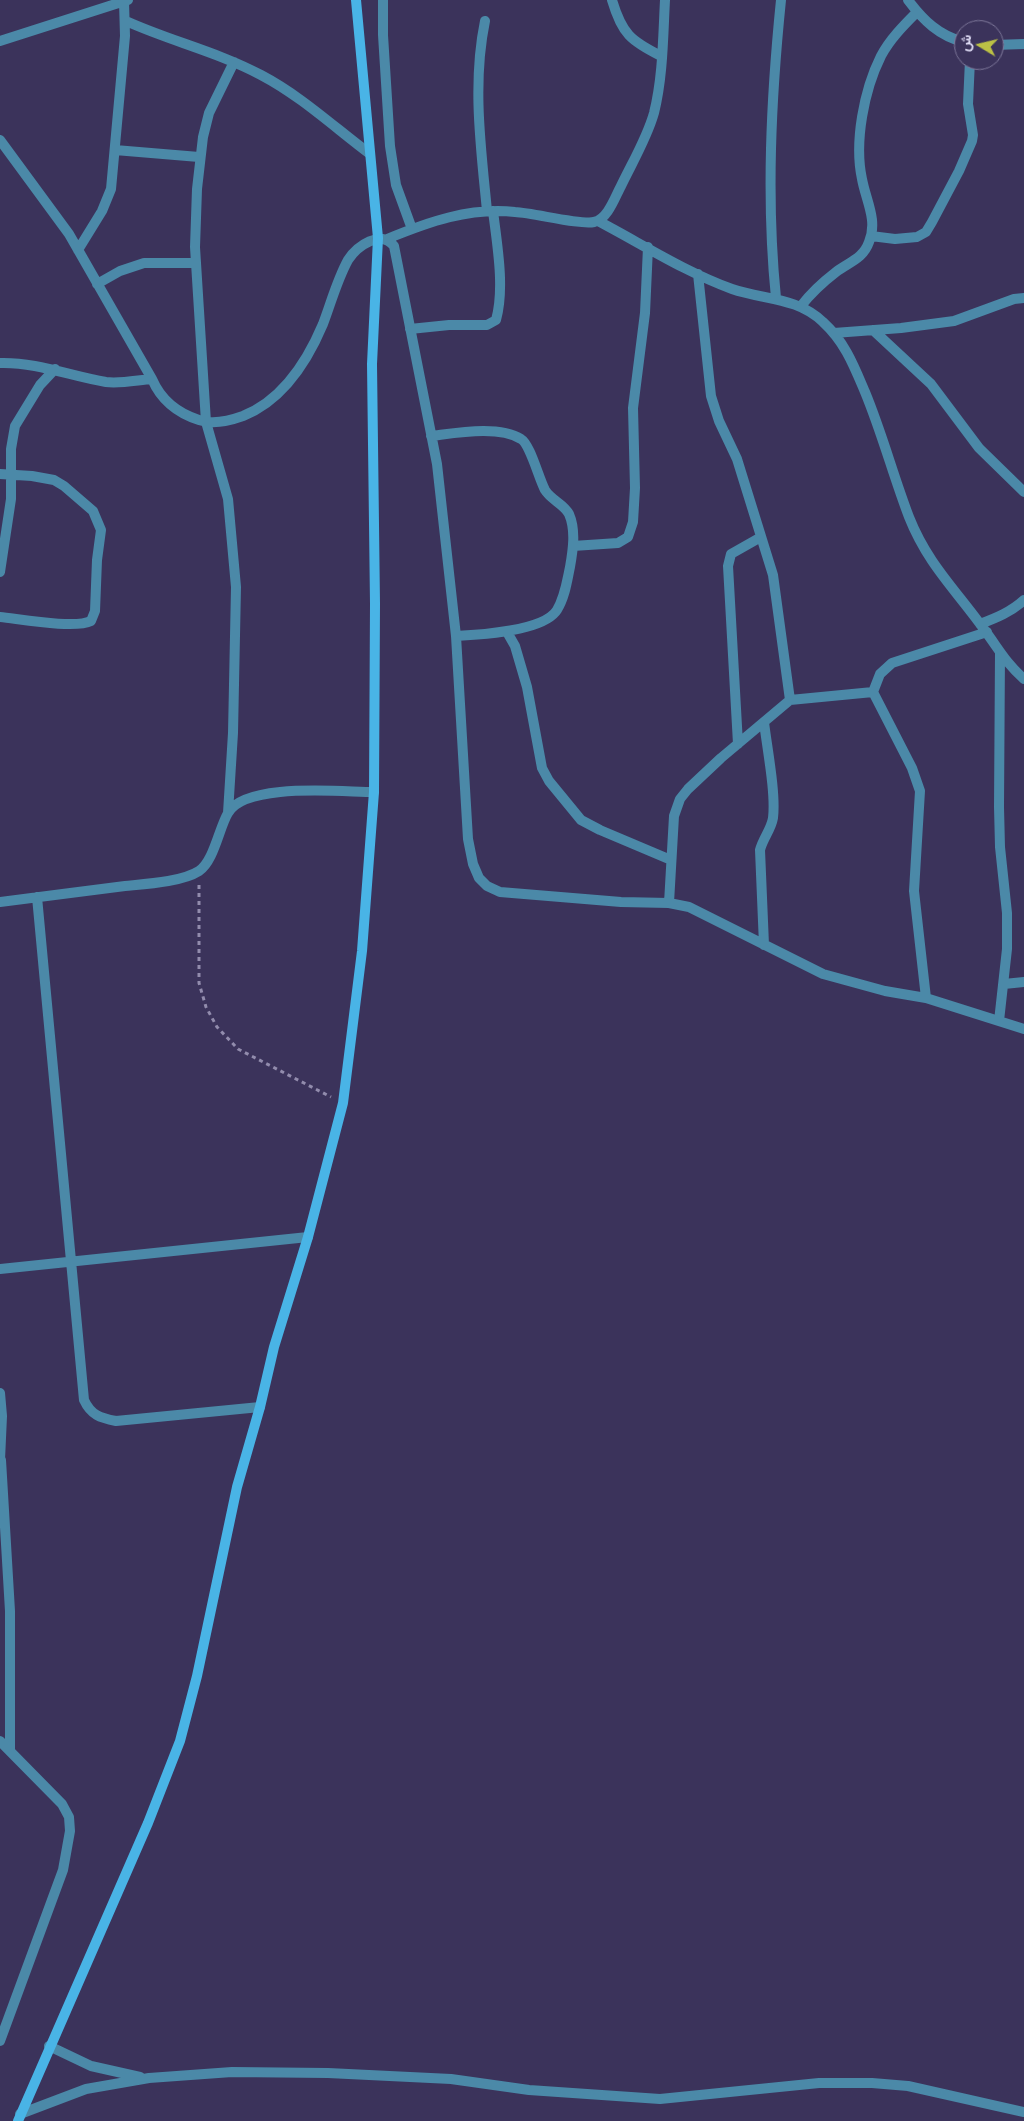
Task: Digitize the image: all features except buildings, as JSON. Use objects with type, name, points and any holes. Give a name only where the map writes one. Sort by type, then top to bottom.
[{"type":"street","points":[[19,2118],[148,1823],[180,1741],[197,1676],[237,1487],[260,1407],[274,1347],[308,1237],[343,1103],[362,952],[374,792],[375,604],[372,364],[382,239],[370,154],[356,0]]},
{"type":"street","points":[[383,0],[383,35],[390,146],[396,185],[412,229]]},
{"type":"street","points":[[612,0],[616,14],[630,37],[636,43],[661,56]]},
{"type":"street","points":[[598,221],[604,216],[616,197],[654,115],[659,84],[665,0]]},
{"type":"street","points":[[776,298],[771,245],[770,134],[781,0]]},
{"type":"street","points":[[908,0],[917,12],[934,28],[954,37]]},
{"type":"street","points":[[0,41],[98,4],[126,1],[126,21],[111,189],[102,211],[78,250]]},
{"type":"street","points":[[801,306],[813,291],[838,270],[860,256],[869,243],[873,226],[872,215],[862,179],[860,162],[859,138],[863,115],[881,56],[894,36],[917,12]]},
{"type":"street","points":[[126,21],[155,34],[234,62],[288,91],[370,154]]},
{"type":"street","points":[[410,329],[449,325],[487,325],[496,320],[499,309],[498,253],[490,211],[478,118],[479,66],[485,21]]},
{"type":"street","points":[[1004,45],[1024,44]]},
{"type":"street","points":[[228,813],[236,586],[228,500],[206,422],[196,263],[199,157],[209,113],[234,62]]},
{"type":"street","points":[[871,236],[895,239],[917,237],[926,232],[932,222],[972,142],[973,135],[968,104],[970,70]]},
{"type":"street","points":[[0,140],[69,234],[152,379],[158,393],[186,416],[206,422],[217,423],[249,414],[264,405],[284,388],[298,372],[309,353],[349,259],[361,247],[459,215],[490,211],[548,216],[587,222],[598,221],[698,274],[733,289],[776,298],[809,310],[834,333],[850,355],[922,546],[937,570],[984,628],[1006,662],[1024,679]]},
{"type":"street","points":[[115,150],[199,157]]},
{"type":"street","points":[[382,239],[394,246],[437,464],[456,636],[468,839],[473,864],[479,878],[487,886],[500,892],[518,895],[621,902],[669,903],[690,907],[764,946],[823,974],[885,991],[926,998],[1024,1029]]},
{"type":"street","points":[[572,546],[618,543],[624,541],[631,532],[635,488],[633,408],[644,313],[648,247]]},
{"type":"street","points":[[97,284],[120,271],[144,263],[196,263]]},
{"type":"street","points":[[698,274],[711,396],[718,422],[736,460],[773,575],[790,700]]},
{"type":"street","points":[[834,333],[901,328],[954,320],[1014,299],[1024,298]]},
{"type":"street","points":[[873,330],[931,384],[979,448],[1024,492]]},
{"type":"street","points":[[0,364],[25,364],[55,369],[108,382],[152,379]]},
{"type":"street","points":[[0,572],[11,499],[11,448],[15,426],[40,385],[55,369]]},
{"type":"street","points":[[431,436],[482,431],[511,434],[522,439],[528,446],[532,460],[548,495],[568,512],[574,536],[567,583],[556,612],[543,621],[507,632],[456,636]]},
{"type":"street","points":[[0,474],[32,476],[54,480],[94,511],[101,530],[96,560],[95,611],[93,618],[87,623],[34,622],[0,617]]},
{"type":"street","points":[[738,744],[728,566],[731,554],[761,537]]},
{"type":"street","points":[[926,998],[914,891],[920,791],[912,768],[873,692],[880,674],[892,663],[984,628],[1017,607],[1024,600]]},
{"type":"street","points":[[507,632],[515,646],[527,687],[542,768],[549,782],[582,820],[600,830],[671,860]]},
{"type":"street","points":[[998,1021],[1007,949],[1007,913],[1000,847],[999,807],[1000,653]]},
{"type":"street","points":[[669,903],[674,816],[680,799],[721,758],[790,700],[873,692]]},
{"type":"street","points":[[764,722],[773,806],[770,828],[760,850],[764,946]]},
{"type":"street","points":[[0,902],[164,882],[199,871],[206,863],[228,813],[238,801],[262,793],[374,792]]},
{"type":"street","points":[[37,897],[84,1400],[89,1410],[94,1414],[102,1419],[116,1421],[260,1407]]},
{"type":"street","points":[[1004,984],[1024,982]]},
{"type":"street","points":[[0,1269],[308,1237]]},
{"type":"street","points":[[0,1393],[2,1416],[1,1460],[10,1611],[10,1749]]},
{"type":"street","points":[[0,1678],[9,1672]]},
{"type":"street","points":[[0,1741],[10,1749],[62,1804],[70,1817],[70,1831],[63,1870],[0,2041]]},
{"type":"street","points":[[49,2046],[91,2066],[149,2078]]},
{"type":"street","points":[[19,2118],[86,2089],[149,2078],[232,2072],[328,2073],[451,2080],[529,2090],[660,2099],[727,2094],[819,2083],[872,2083],[908,2086],[1024,2112]]},
{"type":"path","points":[[199,871],[199,983],[206,1007],[217,1027],[238,1049],[343,1103]]}]
